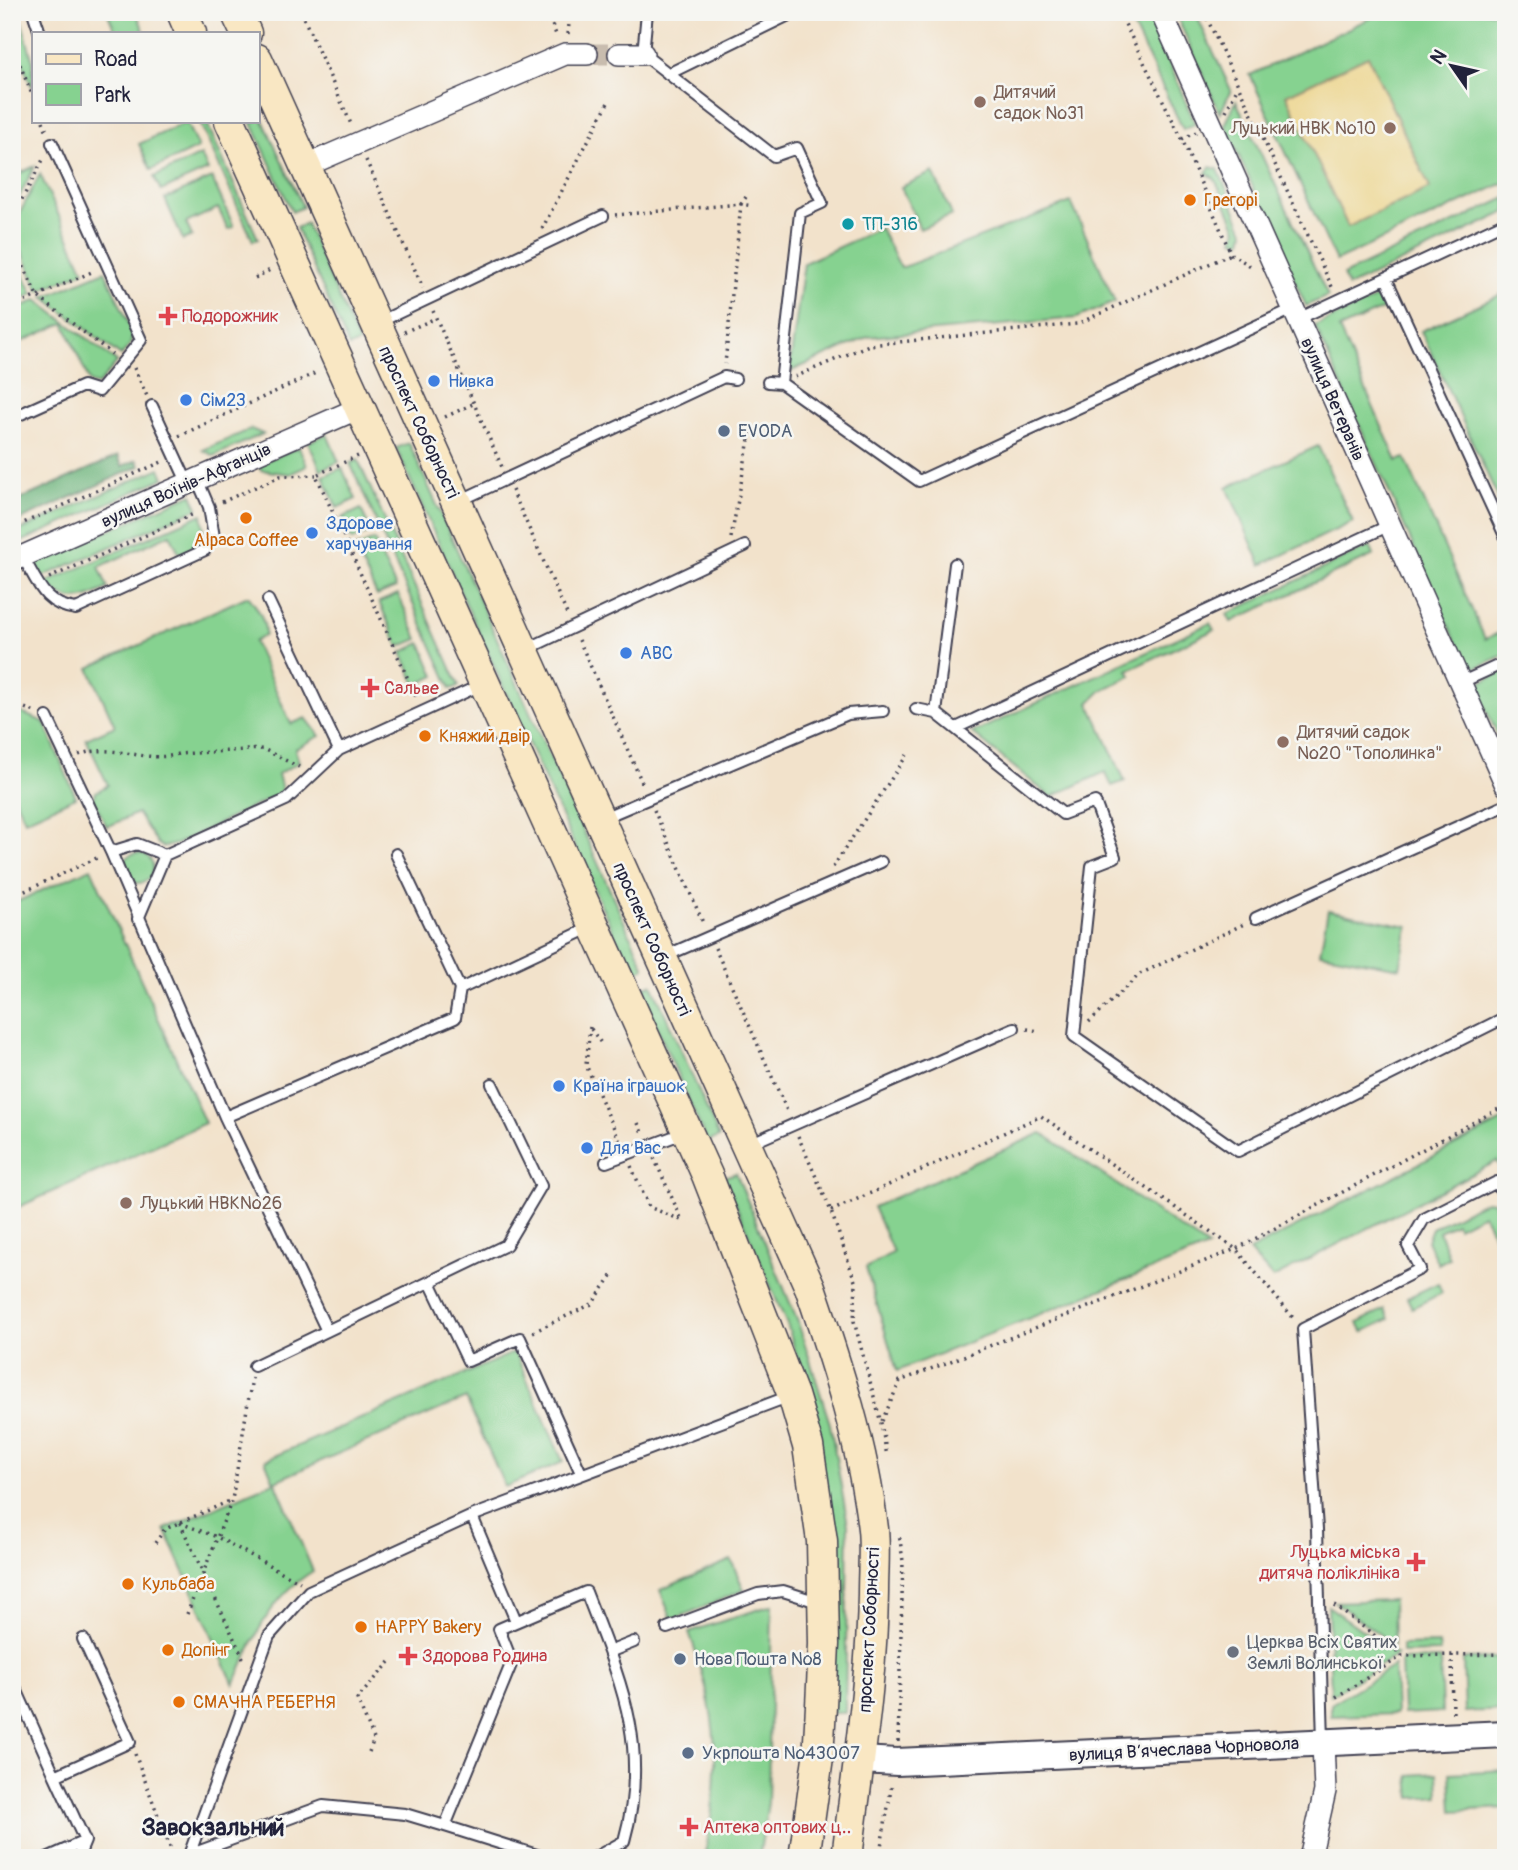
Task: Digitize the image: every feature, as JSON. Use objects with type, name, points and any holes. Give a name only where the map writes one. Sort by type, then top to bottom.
[{"type":"main road","points":[[182,12],[191,32]]},
{"type":"main road","points":[[236,12],[246,32]]},
{"type":"main road","name":"проспект Соборності","points":[[259,63],[810,1287],[857,1434],[873,1531],[872,1633],[861,1760],[847,1858]]},
{"type":"main road","points":[[230,122],[592,927],[707,1175],[793,1395],[810,1460],[822,1541],[823,1603],[818,1758],[804,1858]]},
{"type":"main road","points":[[359,408],[403,388]]},
{"type":"main road","points":[[707,1175],[747,1152]]},
{"type":"main road","points":[[818,1758],[861,1760]]},
{"type":"street","name":"вулиця Ветеранів","points":[[1161,12],[1506,785]]},
{"type":"street","points":[[305,166],[565,54],[587,54]]},
{"type":"street","points":[[619,54],[643,54]]},
{"type":"street","name":"вулиця Воїнів-Афганців","points":[[17,559],[359,408]]},
{"type":"street","name":"вулиця Вʼячеслава Чорновола","points":[[861,1760],[897,1762],[1506,1734]]},
{"type":"street","points":[[1310,1858],[1325,1791],[1323,1743]]},
{"type":"lane","points":[[33,12],[40,32]]},
{"type":"lane","points":[[647,12],[643,54],[775,156],[797,148],[822,203],[800,213],[781,383]]},
{"type":"lane","points":[[668,74],[795,12]]},
{"type":"lane","points":[[12,418],[83,386],[99,391],[141,340],[52,143]]},
{"type":"lane","points":[[379,333],[428,299],[603,216]]},
{"type":"lane","points":[[768,382],[781,383],[919,481],[1295,314],[1338,300],[1506,222]]},
{"type":"lane","points":[[1386,278],[1506,538]]},
{"type":"lane","points":[[456,502],[730,378]]},
{"type":"lane","points":[[17,559],[44,594],[59,607],[76,609],[205,550],[214,537],[209,507],[175,456],[152,406]]},
{"type":"lane","points":[[956,728],[1390,525]]},
{"type":"lane","points":[[523,651],[745,546]]},
{"type":"lane","points":[[936,713],[955,564]]},
{"type":"lane","points":[[268,600],[339,750]]},
{"type":"lane","points":[[1460,683],[1506,662]]},
{"type":"lane","points":[[138,919],[165,855],[286,800],[339,750],[483,684]]},
{"type":"lane","points":[[916,709],[936,713],[1063,814],[1095,802],[1115,857],[1092,866],[1074,1036],[1238,1151],[1506,1017]]},
{"type":"lane","points":[[598,820],[848,714],[883,711]]},
{"type":"lane","points":[[47,717],[111,852],[225,1117],[327,1331]]},
{"type":"lane","points":[[1256,918],[1506,805]]},
{"type":"lane","points":[[111,852],[136,844],[165,855]]},
{"type":"lane","points":[[225,1117],[455,1018],[460,989],[396,854]]},
{"type":"lane","points":[[661,959],[881,862]]},
{"type":"lane","points":[[460,989],[592,927]]},
{"type":"lane","points":[[747,1152],[793,1125],[1014,1028]]},
{"type":"lane","points":[[254,1366],[506,1245],[541,1186],[492,1084]]},
{"type":"lane","points":[[606,1162],[687,1132]]},
{"type":"lane","points":[[1323,1743],[1319,1594],[1303,1329],[1420,1269],[1408,1245],[1424,1219],[1497,1182],[1506,1200]]},
{"type":"lane","points":[[430,1282],[468,1361],[520,1338],[581,1473]]},
{"type":"lane","points":[[189,1856],[269,1636],[309,1591],[471,1516],[793,1395]]},
{"type":"lane","points":[[471,1516],[516,1621]]},
{"type":"lane","points":[[667,1628],[758,1594],[783,1591],[823,1603]]},
{"type":"lane","points":[[445,1826],[512,1662],[499,1629],[586,1592],[622,1685],[636,1748],[632,1813],[625,1842],[594,1858]]},
{"type":"lane","points":[[55,1776],[130,1742],[83,1639]]},
{"type":"lane","points":[[609,1652],[634,1642]]},
{"type":"lane","points":[[12,1680],[85,1841],[78,1858]]},
{"type":"lane","points":[[189,1856],[323,1806],[405,1814],[546,1858]]},
{"type":"lane","points":[[47,1858],[85,1841]]},
{"type":"path","points":[[301,12],[831,1211],[1041,1116],[1236,1249],[1303,1329]]},
{"type":"path","points":[[1119,12],[1182,138],[1231,254],[1256,269]]},
{"type":"path","points":[[1204,12],[1338,300]]},
{"type":"path","points":[[12,45],[32,95]]},
{"type":"path","points":[[1222,120],[1238,85]]},
{"type":"path","points":[[532,250],[600,112],[610,99]]},
{"type":"path","points":[[12,219],[52,143]]},
{"type":"path","points":[[730,378],[741,204],[746,197]]},
{"type":"path","points":[[603,216],[741,204],[753,206]]},
{"type":"path","points":[[12,241],[37,296],[126,360],[152,406]]},
{"type":"path","points":[[781,383],[869,345],[1077,324],[1231,254]]},
{"type":"path","points":[[12,307],[107,265]]},
{"type":"path","points":[[255,278],[272,269]]},
{"type":"path","points":[[379,333],[436,318]]},
{"type":"path","points":[[168,441],[303,379]]},
{"type":"path","points":[[728,554],[752,423]]},
{"type":"path","points":[[12,528],[175,456]]},
{"type":"path","points":[[37,583],[280,477],[316,475],[344,463]]},
{"type":"path","points":[[316,475],[423,712]]},
{"type":"path","points":[[12,703],[47,717]]},
{"type":"path","points":[[67,760],[94,749],[166,757],[263,749],[314,774]]},
{"type":"path","points":[[818,889],[907,755]]},
{"type":"path","points":[[12,897],[111,852]]},
{"type":"path","points":[[1074,1036],[1140,974],[1256,918]]},
{"type":"path","points":[[603,1046],[590,1027],[586,1065],[649,1207],[681,1220],[638,1123]]},
{"type":"path","points":[[881,1423],[900,1381],[1236,1249],[1506,1105]]},
{"type":"path","points":[[520,1338],[592,1304],[614,1273]]},
{"type":"path","points":[[187,1614],[232,1500],[254,1366]]},
{"type":"path","points":[[155,1544],[165,1529],[232,1500]]},
{"type":"path","points":[[180,1523],[217,1536],[294,1576],[309,1591]]},
{"type":"path","points":[[180,1523],[253,1679]]},
{"type":"path","points":[[1319,1594],[1402,1656]]},
{"type":"path","points":[[1322,1706],[1402,1656],[1506,1654]]},
{"type":"path","points":[[1452,1655],[1453,1736]]},
{"type":"path","points":[[369,1752],[374,1739],[357,1699],[390,1662]]},
{"type":"path","points":[[130,1742],[174,1858]]},
{"type":"path","points":[[879,1858],[884,1816],[897,1762]]},
{"type":"green space","points":[[12,12],[19,12],[32,58],[32,87],[12,37]]},
{"type":"green space","points":[[107,12],[136,12],[145,32],[116,32]]},
{"type":"green space","points":[[1126,12],[1148,12],[1195,124],[1183,129]]},
{"type":"green space","points":[[1175,12],[1195,12],[1231,90],[1220,114]]},
{"type":"green space","name":"Луцький НВК №10","points":[[1383,12],[1506,12],[1506,182],[1336,261],[1250,75]]},
{"type":"green space","points":[[1236,101],[1328,296],[1306,306],[1225,125]]},
{"type":"green space","points":[[259,111],[303,207],[292,212],[251,122],[259,122]]},
{"type":"green space","points":[[186,122],[198,148],[151,170],[139,144]]},
{"type":"green space","points":[[199,122],[206,122],[258,239],[253,241]]},
{"type":"green space","points":[[201,155],[208,170],[161,191],[154,177]]},
{"type":"green space","points":[[35,166],[12,211],[12,177]]},
{"type":"green space","points":[[1210,167],[1218,169],[1244,231],[1242,241],[1234,239],[1237,229],[1215,179],[1206,173]]},
{"type":"green space","points":[[933,172],[952,215],[920,229],[901,187]]},
{"type":"green space","points":[[40,174],[84,271],[39,291],[12,228]]},
{"type":"green space","points":[[212,178],[234,227],[228,229],[218,208],[186,223],[192,236],[183,240],[165,199]]},
{"type":"green space","points":[[1506,198],[1506,212],[1348,287],[1343,275]]},
{"type":"green space","points":[[1071,202],[1115,302],[1077,318],[868,337],[789,372],[804,263],[880,228],[901,268]]},
{"type":"green space","points":[[306,223],[359,343],[349,347],[296,228]]},
{"type":"green space","points":[[12,249],[33,294],[12,303]]},
{"type":"green space","points":[[105,271],[133,333],[130,345],[121,356],[44,297]]},
{"type":"green space","points":[[1506,292],[1506,515],[1421,331]]},
{"type":"green space","points":[[1382,295],[1387,307],[1339,329],[1397,461],[1405,458],[1485,639],[1506,630],[1506,654],[1469,671],[1315,326]]},
{"type":"green space","points":[[37,300],[117,362],[98,385],[90,383],[64,323],[12,346],[12,311]]},
{"type":"green space","points":[[251,429],[263,434],[214,456],[203,450]]},
{"type":"green space","points":[[327,434],[339,462],[321,470],[308,442]]},
{"type":"green space","points":[[409,443],[645,968],[632,974],[396,448]]},
{"type":"green space","points":[[1318,446],[1353,522],[1261,565],[1227,487]]},
{"type":"green space","points":[[299,447],[307,466],[290,474],[261,470],[258,464]]},
{"type":"green space","points":[[118,456],[122,466],[137,460],[140,466],[12,524],[12,503]]},
{"type":"green space","points":[[358,460],[459,686],[451,689],[350,463]]},
{"type":"green space","points":[[160,468],[164,478],[12,546],[12,534]]},
{"type":"green space","points":[[342,468],[356,499],[337,508],[323,476]]},
{"type":"green space","points":[[192,494],[198,508],[42,577],[36,562]]},
{"type":"green space","points":[[361,509],[371,532],[352,540],[342,518]]},
{"type":"green space","points":[[202,514],[205,536],[202,545],[180,555],[170,534],[99,567],[108,588],[98,593],[82,598],[68,598],[45,583]]},
{"type":"green space","points":[[374,540],[396,588],[377,596],[355,548]]},
{"type":"green space","points":[[1370,546],[1374,555],[1231,622],[1227,614]]},
{"type":"green space","points":[[398,594],[418,639],[399,647],[379,602]]},
{"type":"green space","points":[[248,596],[260,614],[265,630],[265,635],[254,642],[291,724],[306,718],[320,736],[295,749],[299,762],[278,774],[282,790],[279,794],[177,844],[163,847],[158,844],[137,813],[107,827],[93,799],[96,792],[108,785],[86,739],[115,726],[89,668]]},
{"type":"green space","points":[[1210,623],[1214,630],[1128,670],[1131,676],[1102,690],[1089,703],[1125,781],[1112,786],[1105,772],[1051,797],[972,733]]},
{"type":"green space","points":[[421,643],[435,676],[416,685],[402,652]]},
{"type":"green space","points":[[1506,670],[1506,754],[1475,685]]},
{"type":"green space","points":[[12,709],[44,722],[76,797],[25,820],[12,793]]},
{"type":"green space","points":[[138,853],[149,857],[153,868],[149,879],[138,883],[127,879],[123,868],[127,857]]},
{"type":"green space","points":[[91,868],[205,1123],[12,1210],[12,904]]},
{"type":"green space","points":[[1328,910],[1408,926],[1400,968],[1320,953]]},
{"type":"green space","points":[[652,984],[719,1137],[707,1142],[640,989]]},
{"type":"green space","points":[[1506,1119],[1506,1176],[1497,1161],[1273,1278],[1249,1251]]},
{"type":"green space","points":[[1042,1133],[1208,1247],[897,1371],[866,1268],[893,1252],[873,1207]]},
{"type":"green space","points":[[736,1173],[798,1322],[830,1424],[848,1525],[845,1713],[832,1713],[818,1430],[788,1327],[724,1177]]},
{"type":"green space","points":[[1486,1201],[1493,1202],[1506,1228],[1506,1259],[1483,1214],[1458,1227],[1456,1223],[1439,1231],[1449,1258],[1438,1264],[1427,1241],[1432,1228]]},
{"type":"green space","points":[[1438,1283],[1442,1293],[1412,1308],[1407,1298]]},
{"type":"green space","points":[[1384,1309],[1389,1319],[1363,1332],[1358,1323]]},
{"type":"green space","points":[[515,1352],[563,1462],[505,1487],[466,1398],[275,1481],[313,1571],[285,1594],[264,1621],[234,1685],[165,1529],[274,1482],[265,1460]]},
{"type":"green space","points":[[731,1560],[744,1590],[672,1620],[660,1590]]},
{"type":"green space","points":[[1393,1600],[1394,1645],[1335,1602]]},
{"type":"green space","points":[[772,1605],[768,1803],[759,1858],[704,1858],[713,1798],[714,1744],[707,1690],[689,1632]]},
{"type":"green space","points":[[1328,1606],[1397,1655],[1331,1695]]},
{"type":"green space","points":[[1439,1644],[1440,1652],[1402,1653],[1402,1645]]},
{"type":"green space","points":[[1506,1658],[1506,1710],[1465,1712],[1463,1659]]},
{"type":"green space","points":[[1440,1659],[1442,1712],[1403,1714],[1401,1660]]},
{"type":"green space","points":[[1394,1666],[1396,1714],[1331,1716],[1331,1704]]},
{"type":"green space","points":[[1506,1770],[1506,1808],[1452,1811],[1450,1773]]},
{"type":"green space","points":[[1438,1773],[1439,1796],[1411,1798],[1409,1775]]},
{"type":"sand","points":[[1368,56],[1430,188],[1348,227],[1286,95]]},
{"type":"tunnel","points":[[587,54],[619,54]]},
{"type":"place","name":"Дитячий садок №31","points":[[980,102]]},
{"type":"place","name":"Луцький НВК №10","points":[[1390,128]]},
{"type":"place","name":"Грегорі","points":[[1190,200]]},
{"type":"place","name":"ТП-316","points":[[848,224]]},
{"type":"place","name":"Подорожник","points":[[168,316]]},
{"type":"place","name":"Нивка","points":[[434,381]]},
{"type":"place","name":"Сім23","points":[[186,400]]},
{"type":"place","name":"EVODA","points":[[724,431]]},
{"type":"place","name":"Alpaca Coffee","points":[[246,518]]},
{"type":"place","name":"Здорове харчування","points":[[312,533]]},
{"type":"place","name":"АВС","points":[[626,653]]},
{"type":"place","name":"Сальве","points":[[370,688]]},
{"type":"place","name":"Княжий двір","points":[[425,736]]},
{"type":"place","name":"Дитячий садок №20 \"Тополинка\"","points":[[1283,742]]},
{"type":"place","name":"Країна іграшок","points":[[559,1086]]},
{"type":"place","name":"Для Вас","points":[[587,1148]]},
{"type":"place","name":"Луцький НВК№26","points":[[126,1203]]},
{"type":"place","name":"Луцька міська дитяча поліклініка","points":[[1416,1562]]},
{"type":"place","name":"Кульбаба","points":[[128,1584]]},
{"type":"place","name":"HAPPY Bakery","points":[[361,1627]]},
{"type":"place","name":"Допінг","points":[[168,1650]]},
{"type":"place","name":"Церква Всіх Святих Землі Волинської","points":[[1233,1652]]},
{"type":"place","name":"Здорова Родина","points":[[408,1656]]},
{"type":"place","name":"Нова Пошта №8","points":[[680,1659]]},
{"type":"place","name":"СМАЧНА РЕБЕРНЯ","points":[[179,1702]]},
{"type":"place","name":"Укрпошта №43007","points":[[688,1753]]},
{"type":"place","name":"Аптека оптових ц‥","points":[[689,1827]]},
{"type":"district","name":"Завокзальний","points":[[213,1827]]}]
